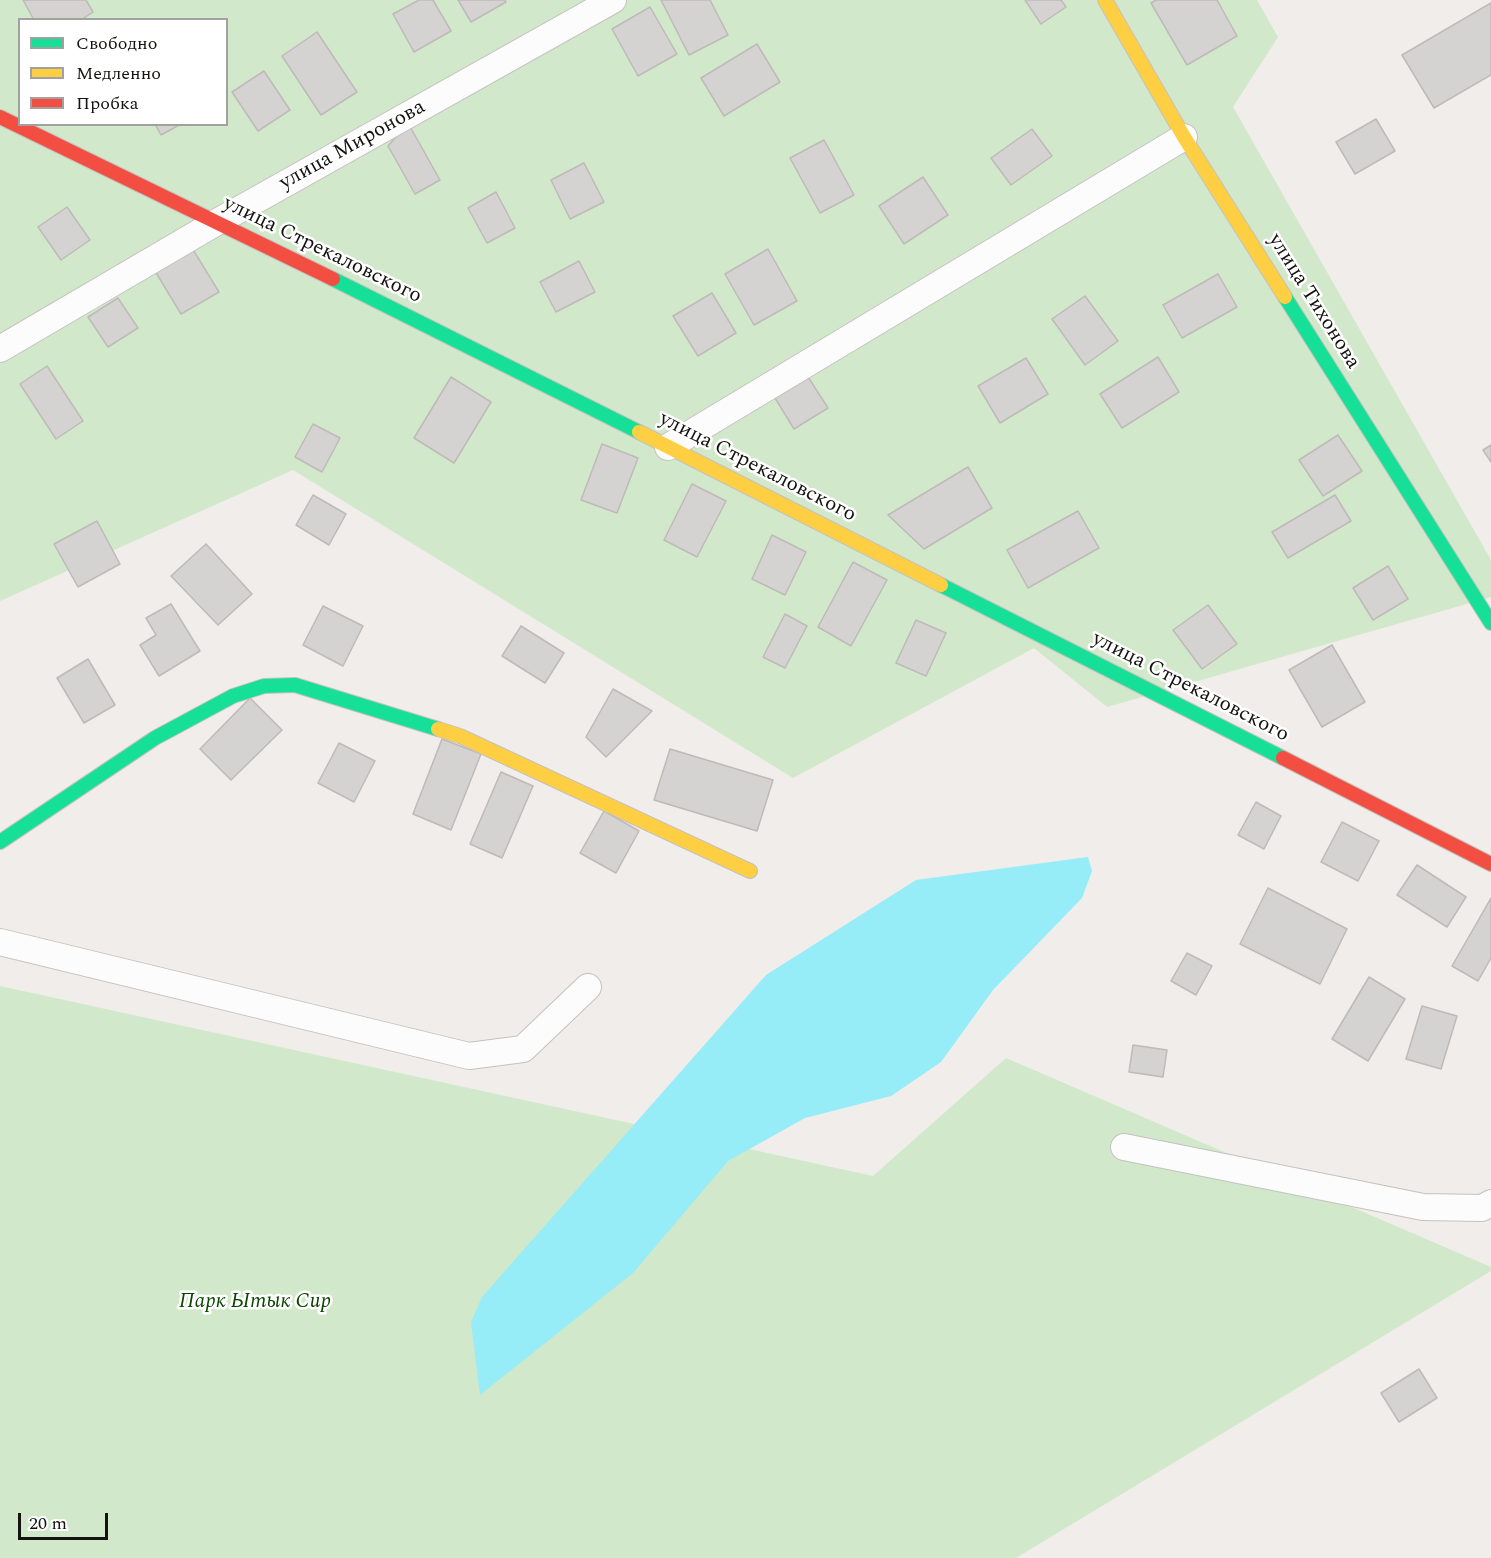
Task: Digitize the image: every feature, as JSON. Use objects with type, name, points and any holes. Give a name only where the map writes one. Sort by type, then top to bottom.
[{"type":"street","name":"улица Миронова","points":[[0,349],[217,222],[613,0]]},
{"type":"street","name":"улица Тихонова","points":[[1104,0],[1184,137],[1491,623]]},
{"type":"street","name":"улица Стрекаловского","points":[[0,117],[18,126]]},
{"type":"street","name":"улица Стрекаловского","points":[[19,126],[217,222],[668,447],[1491,864]]},
{"type":"street","points":[[668,447],[1184,137]]},
{"type":"street","points":[[0,842],[154,738],[233,696],[264,686],[295,685],[460,736],[750,871]]},
{"type":"street","points":[[0,942],[470,1056],[523,1049],[588,987]]},
{"type":"street","points":[[1124,1147],[1423,1208],[1482,1208],[1491,1203]]},
{"type":"green space","points":[[0,0],[1257,0],[1278,37],[1233,107],[1491,560],[1491,597],[1107,707],[1034,648],[793,778],[293,470],[0,601]]},
{"type":"green space","name":"Парк Ытык Сир","points":[[0,986],[873,1176],[1006,1058],[1491,1267],[1491,1271],[1016,1558],[0,1558]]},
{"type":"water","points":[[1088,857],[1092,871],[1082,898],[993,990],[941,1062],[891,1096],[805,1118],[728,1161],[633,1273],[480,1395],[471,1322],[482,1297],[766,975],[916,880]]},
{"type":"building","points":[[23,0],[86,0],[93,12],[84,18],[33,18]]},
{"type":"building","points":[[419,0],[433,0],[451,31],[414,52],[393,14]]},
{"type":"building","points":[[458,0],[505,0],[506,2],[471,22]]},
{"type":"building","points":[[661,0],[710,0],[728,35],[689,55]]},
{"type":"building","points":[[1025,0],[1061,0],[1066,7],[1041,24]]},
{"type":"building","points":[[1156,0],[1217,0],[1237,36],[1187,65],[1151,3]]},
{"type":"building","points":[[1491,3],[1491,75],[1434,108],[1402,55]]},
{"type":"building","points":[[650,7],[677,54],[638,76],[612,29]]},
{"type":"building","points":[[317,32],[357,92],[321,115],[282,56]]},
{"type":"building","points":[[757,44],[780,82],[724,116],[701,78]]},
{"type":"building","points":[[264,71],[290,110],[258,131],[232,92]]},
{"type":"building","points":[[1376,119],[1395,151],[1355,174],[1336,142]]},
{"type":"building","points":[[408,123],[440,180],[415,194],[388,146]]},
{"type":"building","points":[[156,126],[177,126],[161,135]]},
{"type":"building","points":[[1032,129],[1052,156],[1011,185],[991,158]]},
{"type":"building","points":[[824,140],[854,195],[820,213],[790,158]]},
{"type":"building","points":[[584,163],[604,202],[570,219],[551,180]]},
{"type":"building","points":[[923,177],[948,215],[904,244],[879,206]]},
{"type":"building","points":[[496,192],[515,228],[487,243],[468,208]]},
{"type":"building","points":[[67,207],[90,240],[61,260],[38,227]]},
{"type":"building","points":[[192,248],[219,292],[181,314],[155,271]]},
{"type":"building","points":[[768,249],[797,301],[754,325],[725,274]]},
{"type":"building","points":[[579,261],[595,292],[556,312],[540,282]]},
{"type":"building","points":[[1218,274],[1237,307],[1182,338],[1163,305]]},
{"type":"building","points":[[712,293],[736,333],[698,356],[673,316]]},
{"type":"building","points":[[1085,296],[1118,341],[1085,365],[1052,319]]},
{"type":"building","points":[[118,298],[138,328],[108,347],[88,317]]},
{"type":"building","points":[[1158,357],[1179,392],[1122,428],[1100,394]]},
{"type":"building","points":[[1026,358],[1048,394],[1000,423],[978,386]]},
{"type":"building","points":[[47,366],[83,421],[56,439],[20,384]]},
{"type":"building","points":[[451,377],[491,402],[454,463],[414,438]]},
{"type":"building","points":[[808,377],[828,408],[794,429],[775,398]]},
{"type":"building","points":[[313,424],[340,438],[322,472],[295,457]]},
{"type":"building","points":[[1338,435],[1362,471],[1323,496],[1299,460]]},
{"type":"building","points":[[602,444],[638,458],[617,513],[581,500]]},
{"type":"building","points":[[1491,445],[1491,462],[1483,450]]},
{"type":"building","points":[[968,467],[992,508],[924,549],[888,515]]},
{"type":"building","points":[[692,484],[726,501],[697,557],[664,540]]},
{"type":"building","points":[[313,495],[346,514],[329,545],[296,525]]},
{"type":"building","points":[[1335,495],[1351,521],[1288,558],[1272,532]]},
{"type":"building","points":[[1078,511],[1099,548],[1028,588],[1007,550]]},
{"type":"building","points":[[97,521],[120,564],[78,587],[54,544]]},
{"type":"building","points":[[772,535],[806,552],[785,595],[752,579]]},
{"type":"building","points":[[206,544],[252,594],[218,625],[171,576]]},
{"type":"building","points":[[853,562],[887,580],[851,646],[818,627]]},
{"type":"building","points":[[1388,566],[1408,599],[1373,620],[1353,588]]},
{"type":"building","points":[[171,604],[200,651],[159,676],[140,645],[156,635],[146,618]]},
{"type":"building","points":[[1208,605],[1237,644],[1202,669],[1173,630]]},
{"type":"building","points":[[323,606],[363,626],[343,666],[303,645]]},
{"type":"building","points":[[785,614],[807,626],[785,668],[763,657]]},
{"type":"building","points":[[916,620],[946,633],[926,676],[896,663]]},
{"type":"building","points":[[521,626],[564,653],[545,683],[502,656]]},
{"type":"building","points":[[1332,645],[1365,702],[1322,727],[1289,670]]},
{"type":"building","points":[[88,659],[115,705],[84,723],[57,678]]},
{"type":"building","points":[[613,689],[652,711],[606,757],[586,737]]},
{"type":"building","points":[[250,698],[282,730],[231,780],[200,749]]},
{"type":"building","points":[[442,739],[481,754],[451,830],[413,814]]},
{"type":"building","points":[[339,743],[375,761],[354,802],[318,783]]},
{"type":"building","points":[[670,749],[773,780],[757,831],[654,800]]},
{"type":"building","points":[[501,772],[533,786],[502,858],[470,844]]},
{"type":"building","points":[[1256,802],[1281,816],[1264,849],[1238,835]]},
{"type":"building","points":[[604,811],[639,831],[616,873],[580,853]]},
{"type":"building","points":[[1342,822],[1379,841],[1358,881],[1321,862]]},
{"type":"building","points":[[1417,865],[1466,897],[1447,927],[1397,895]]},
{"type":"building","points":[[1268,888],[1347,929],[1320,984],[1240,944]]},
{"type":"building","points":[[1491,898],[1491,958],[1478,981],[1452,966]]},
{"type":"building","points":[[1187,953],[1212,966],[1196,995],[1171,981]]},
{"type":"building","points":[[1369,977],[1405,999],[1368,1061],[1332,1039]]},
{"type":"building","points":[[1422,1006],[1457,1016],[1441,1069],[1406,1059]]},
{"type":"building","points":[[1133,1045],[1167,1050],[1163,1077],[1129,1072]]},
{"type":"building","points":[[1419,1369],[1437,1398],[1399,1422],[1381,1393]]},
{"type":"traffic: fast","points":[[333,279],[639,432]]},
{"type":"traffic: fast","points":[[1285,297],[1491,623]]},
{"type":"traffic: fast","points":[[941,585],[1283,758]]},
{"type":"traffic: fast","points":[[0,842],[155,738],[233,696],[264,686],[295,685],[438,729]]},
{"type":"traffic: slow","points":[[1105,0],[1184,137],[1285,297]]},
{"type":"traffic: slow","points":[[639,432],[941,585]]},
{"type":"traffic: slow","points":[[438,729],[460,736],[750,871]]},
{"type":"traffic: jam","points":[[0,117],[18,126]]},
{"type":"traffic: jam","points":[[18,126],[333,279]]},
{"type":"traffic: jam","points":[[1283,758],[1491,864]]}]
